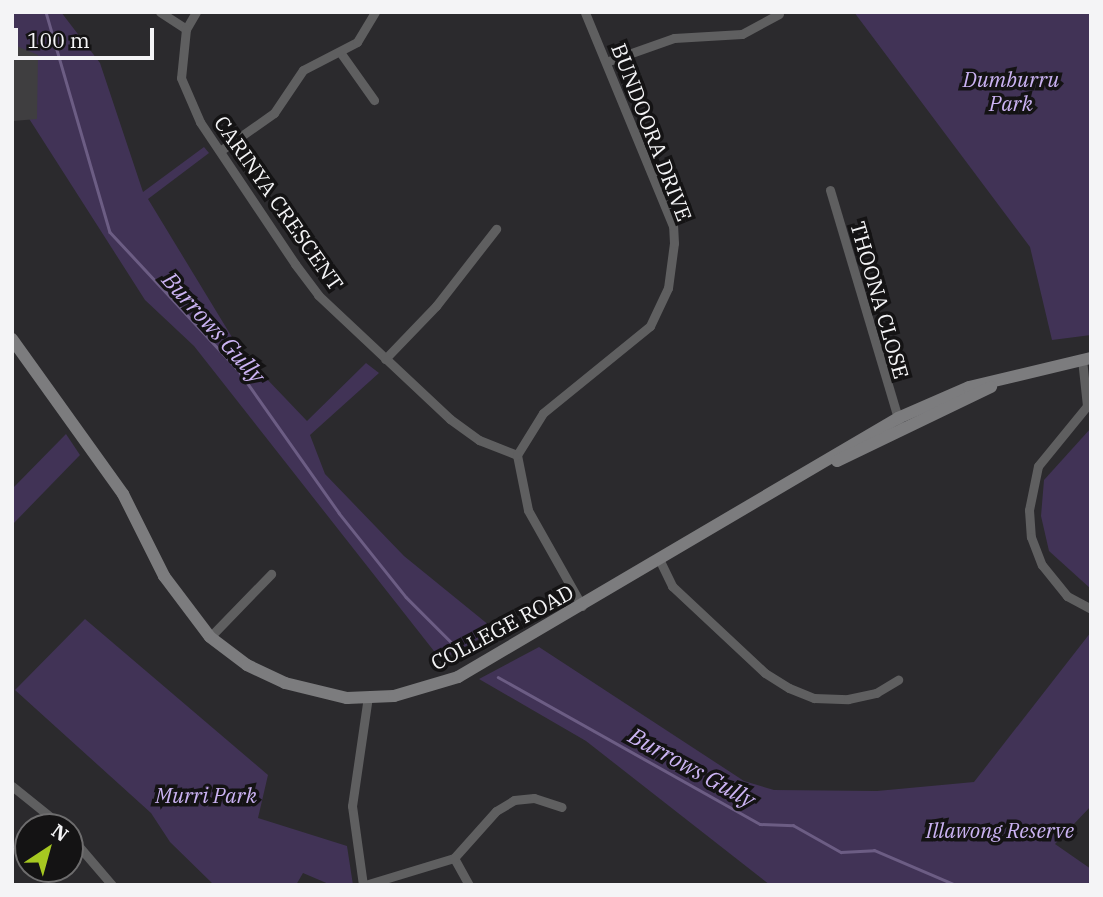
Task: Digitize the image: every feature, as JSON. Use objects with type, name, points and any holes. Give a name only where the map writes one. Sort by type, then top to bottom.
[{"type":"main road","name":"COLLEGE ROAD","points":[[12,339],[123,494],[164,576],[210,637],[247,665],[285,683],[348,698],[394,696],[458,677],[817,470],[969,387],[1086,359]]},
{"type":"street","points":[[160,12],[186,29]]},
{"type":"street","name":"CARINYA CRESCENT","points":[[196,12],[186,29],[181,78],[220,151],[318,295],[469,434],[517,455]]},
{"type":"street","points":[[220,151],[274,113],[303,70],[357,42],[375,12]]},
{"type":"street","name":"BUNDOORA DRIVE","points":[[517,455],[542,413],[650,326],[668,288],[673,226],[586,12]]},
{"type":"street","points":[[606,62],[665,40],[742,34],[779,14]]},
{"type":"street","points":[[340,52],[374,100]]},
{"type":"street","name":"THOONA CLOSE","points":[[830,190],[900,423]]},
{"type":"street","points":[[385,359],[436,306],[496,229]]},
{"type":"street","points":[[1086,359],[1087,406],[1038,466],[1029,510],[1031,537],[1042,565],[1067,596],[1091,609]]},
{"type":"street","points":[[517,455],[528,510],[582,606]]},
{"type":"street","points":[[660,561],[671,586],[765,673],[789,688],[814,698],[848,699],[876,694],[898,680]]},
{"type":"street","points":[[210,637],[271,575]]},
{"type":"street","points":[[368,696],[352,806],[364,885],[454,858],[496,811],[514,800],[534,797],[562,807]]},
{"type":"street","points":[[12,786],[46,813]]},
{"type":"street","points":[[84,852],[112,885]]},
{"type":"street","points":[[454,858],[469,885]]},
{"type":"green space","points":[[12,12],[61,12],[100,63],[143,192],[204,147],[209,153],[148,199],[241,352],[307,421],[366,363],[379,373],[310,435],[325,474],[404,556],[495,630],[441,660],[194,346],[145,300],[12,92]]},
{"type":"green space","name":"Dumburru Park","points":[[854,12],[1091,12],[1091,335],[1052,340],[1030,247]]},
{"type":"green space","points":[[1091,428],[1091,589],[1049,551],[1041,516],[1044,480]]},
{"type":"green space","points":[[66,434],[80,455],[12,525],[12,489]]},
{"type":"green space","name":"Murri Park","points":[[85,619],[268,775],[258,818],[347,846],[353,885],[331,885],[303,873],[296,885],[214,885],[170,842],[151,813],[15,690]]},
{"type":"green space","name":"Illawong Reserve","points":[[1091,632],[1091,806],[1055,844],[1091,869],[1091,885],[770,885],[586,741],[479,679],[539,647],[744,781],[774,790],[877,791],[974,782]]},
{"type":"building","points":[[12,44],[38,55],[37,119],[13,121]]},
{"type":"waterway","name":"Burrows Gully","points":[[46,12],[110,232],[239,371],[339,513],[406,597],[463,654]]},
{"type":"waterway","name":"Burrows Gully","points":[[498,677],[760,824],[793,825],[841,852],[874,850],[956,885]]}]
